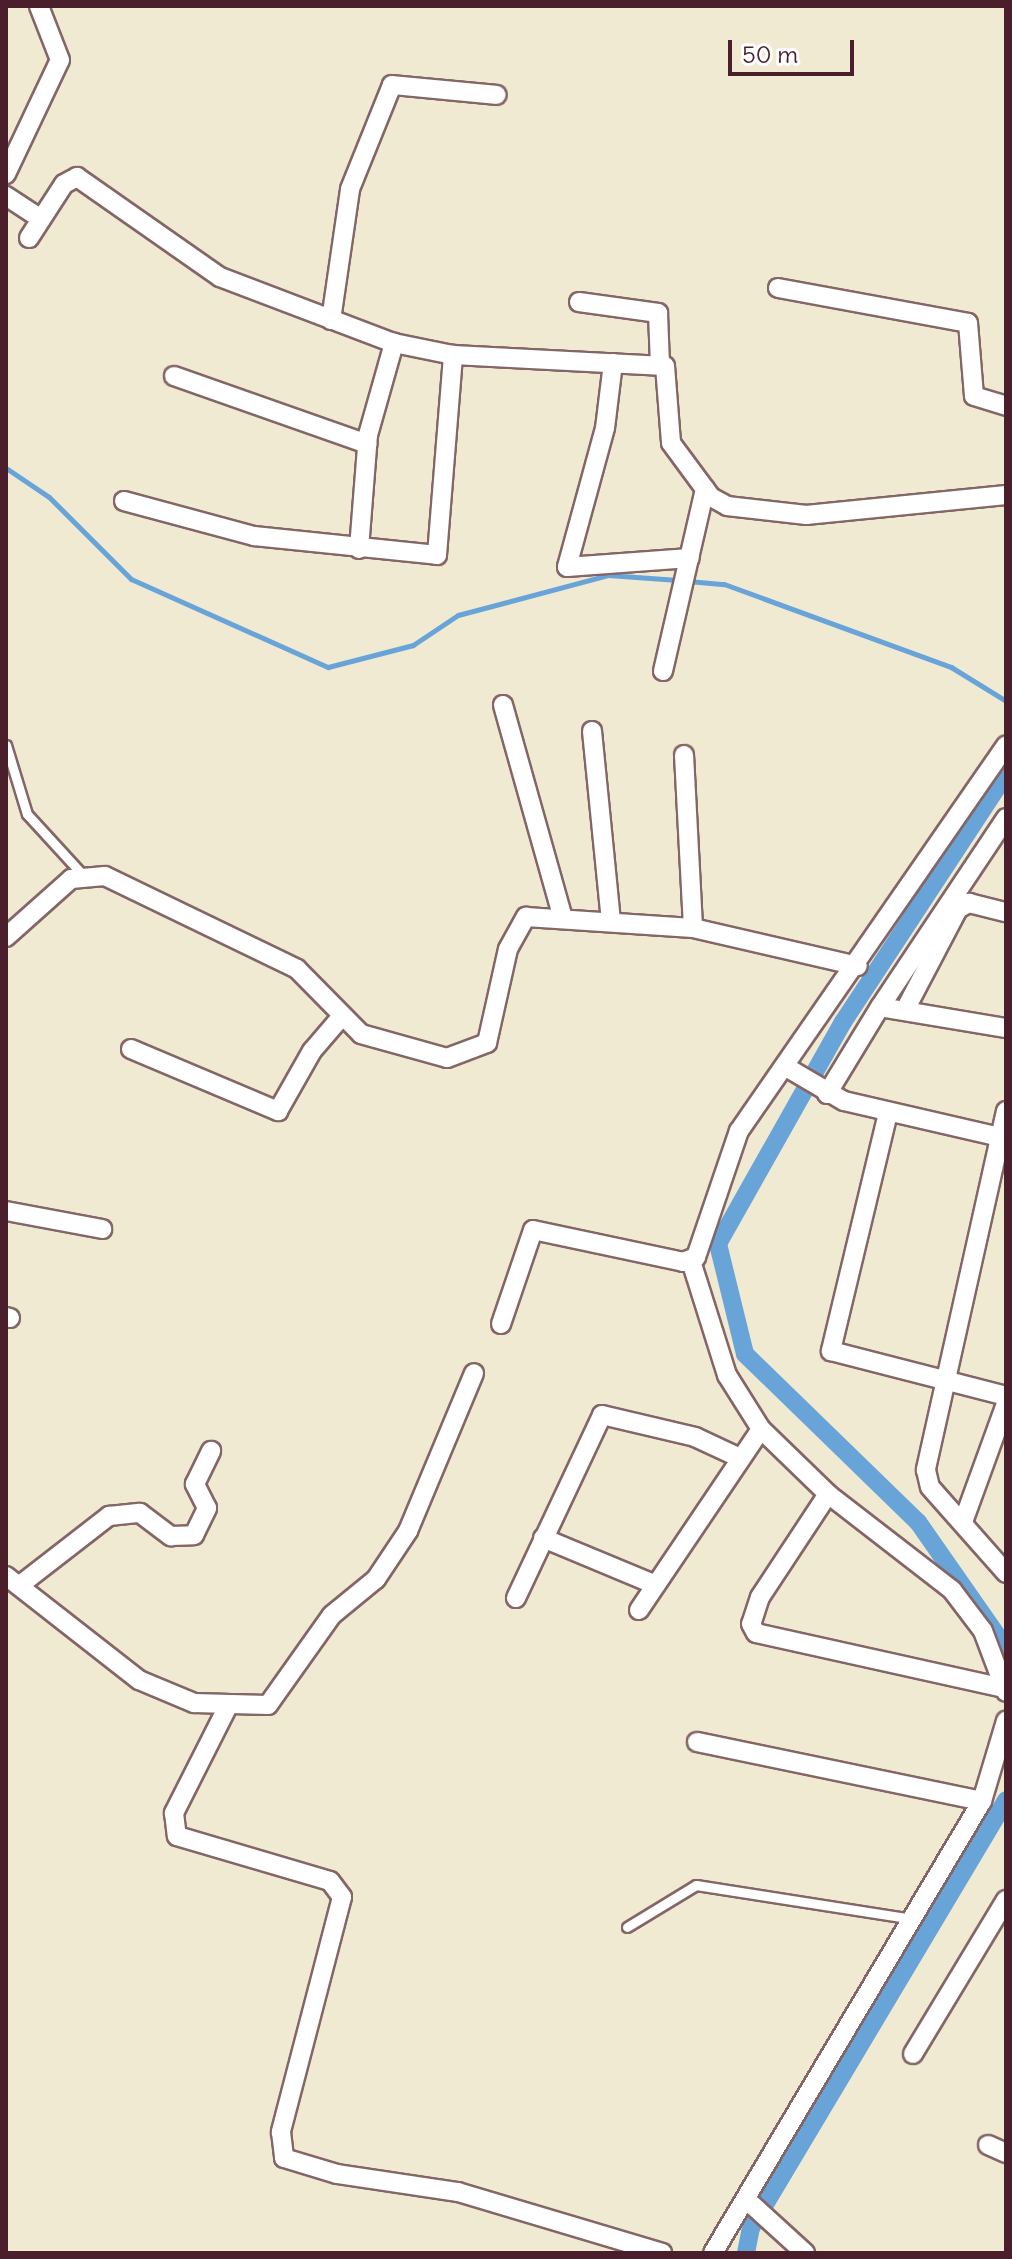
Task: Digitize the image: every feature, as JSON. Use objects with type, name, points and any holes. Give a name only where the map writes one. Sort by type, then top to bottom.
[{"type":"street","points":[[6,174],[60,60],[39,6]]},
{"type":"street","points":[[331,320],[350,189],[392,85],[497,95]]},
{"type":"street","points":[[29,238],[77,177],[220,277],[394,343],[453,355],[660,364]]},
{"type":"street","points":[[6,196],[41,219]]},
{"type":"street","points":[[778,288],[968,323],[974,396],[1006,406]]},
{"type":"street","points":[[579,302],[658,313],[660,364],[668,372],[671,443],[705,489],[727,506],[806,515],[1006,495]]},
{"type":"street","points":[[359,549],[367,444],[394,343]]},
{"type":"street","points":[[124,501],[254,536],[432,557],[440,550],[453,355]]},
{"type":"street","points":[[613,363],[605,428],[567,567],[689,563]]},
{"type":"street","points":[[174,376],[367,444]]},
{"type":"street","points":[[663,671],[705,489]]},
{"type":"street","points":[[503,705],[563,918]]},
{"type":"street","points":[[592,731],[611,922]]},
{"type":"street","points":[[1006,745],[791,1071],[739,1131],[691,1261],[727,1375],[761,1429],[828,1494],[952,1590],[983,1631],[1006,1690]]},
{"type":"street","points":[[684,755],[693,928]]},
{"type":"street","points":[[823,1092],[1006,818]]},
{"type":"street","points":[[6,937],[81,873],[105,876],[297,969],[342,1016],[374,1041],[433,1057],[475,1053],[491,1036],[520,922],[563,918],[693,928],[858,966]]},
{"type":"street","points":[[905,1010],[958,909],[969,903],[1006,912]]},
{"type":"street","points":[[880,1007],[1006,1028]]},
{"type":"street","points":[[131,1049],[278,1111],[312,1051],[342,1016]]},
{"type":"street","points":[[791,1071],[823,1092],[888,1113],[1000,1137]]},
{"type":"street","points":[[1006,1111],[943,1385],[926,1480],[1006,1573]]},
{"type":"street","points":[[888,1113],[831,1351],[943,1385],[1006,1396]]},
{"type":"street","points":[[6,1211],[102,1229]]},
{"type":"street","points":[[501,1324],[533,1230],[691,1261]]},
{"type":"street","points":[[211,1451],[195,1484],[207,1508],[194,1535],[171,1536],[140,1513],[109,1516],[13,1580],[126,1673],[194,1703],[227,1708],[278,1699],[332,1615],[385,1567],[408,1531],[474,1373]]},
{"type":"street","points":[[963,1522],[1000,1451],[1006,1404]]},
{"type":"street","points":[[516,1598],[602,1415],[695,1437],[740,1458]]},
{"type":"street","points":[[639,1610],[761,1429]]},
{"type":"street","points":[[828,1494],[760,1597],[751,1624],[756,1633],[1006,1690]]},
{"type":"street","points":[[543,1538],[656,1585]]},
{"type":"street","points":[[227,1708],[174,1813],[177,1836],[330,1881],[342,1897],[281,2132],[284,2158],[337,2174],[458,2192],[662,2253]]},
{"type":"street","points":[[713,2253],[751,2204],[982,1801],[1006,1721]]},
{"type":"street","points":[[697,1742],[982,1801]]},
{"type":"street","points":[[913,2054],[1006,1900]]},
{"type":"street","points":[[751,2204],[776,2222],[805,2253]]},
{"type":"lane","points":[[6,745],[27,814],[81,873]]},
{"type":"lane","points":[[627,1927],[696,1885],[914,1919]]},
{"type":"waterway","points":[[6,468],[49,497],[131,579],[328,667],[413,645],[458,615],[608,575],[678,580]]},
{"type":"waterway","points":[[688,581],[724,584],[951,667],[1006,701]]},
{"type":"waterway","points":[[1006,774],[843,1022],[718,1244],[745,1354],[918,1522],[1006,1648]]},
{"type":"waterway","points":[[746,2253],[751,2228],[1006,1800]]}]
